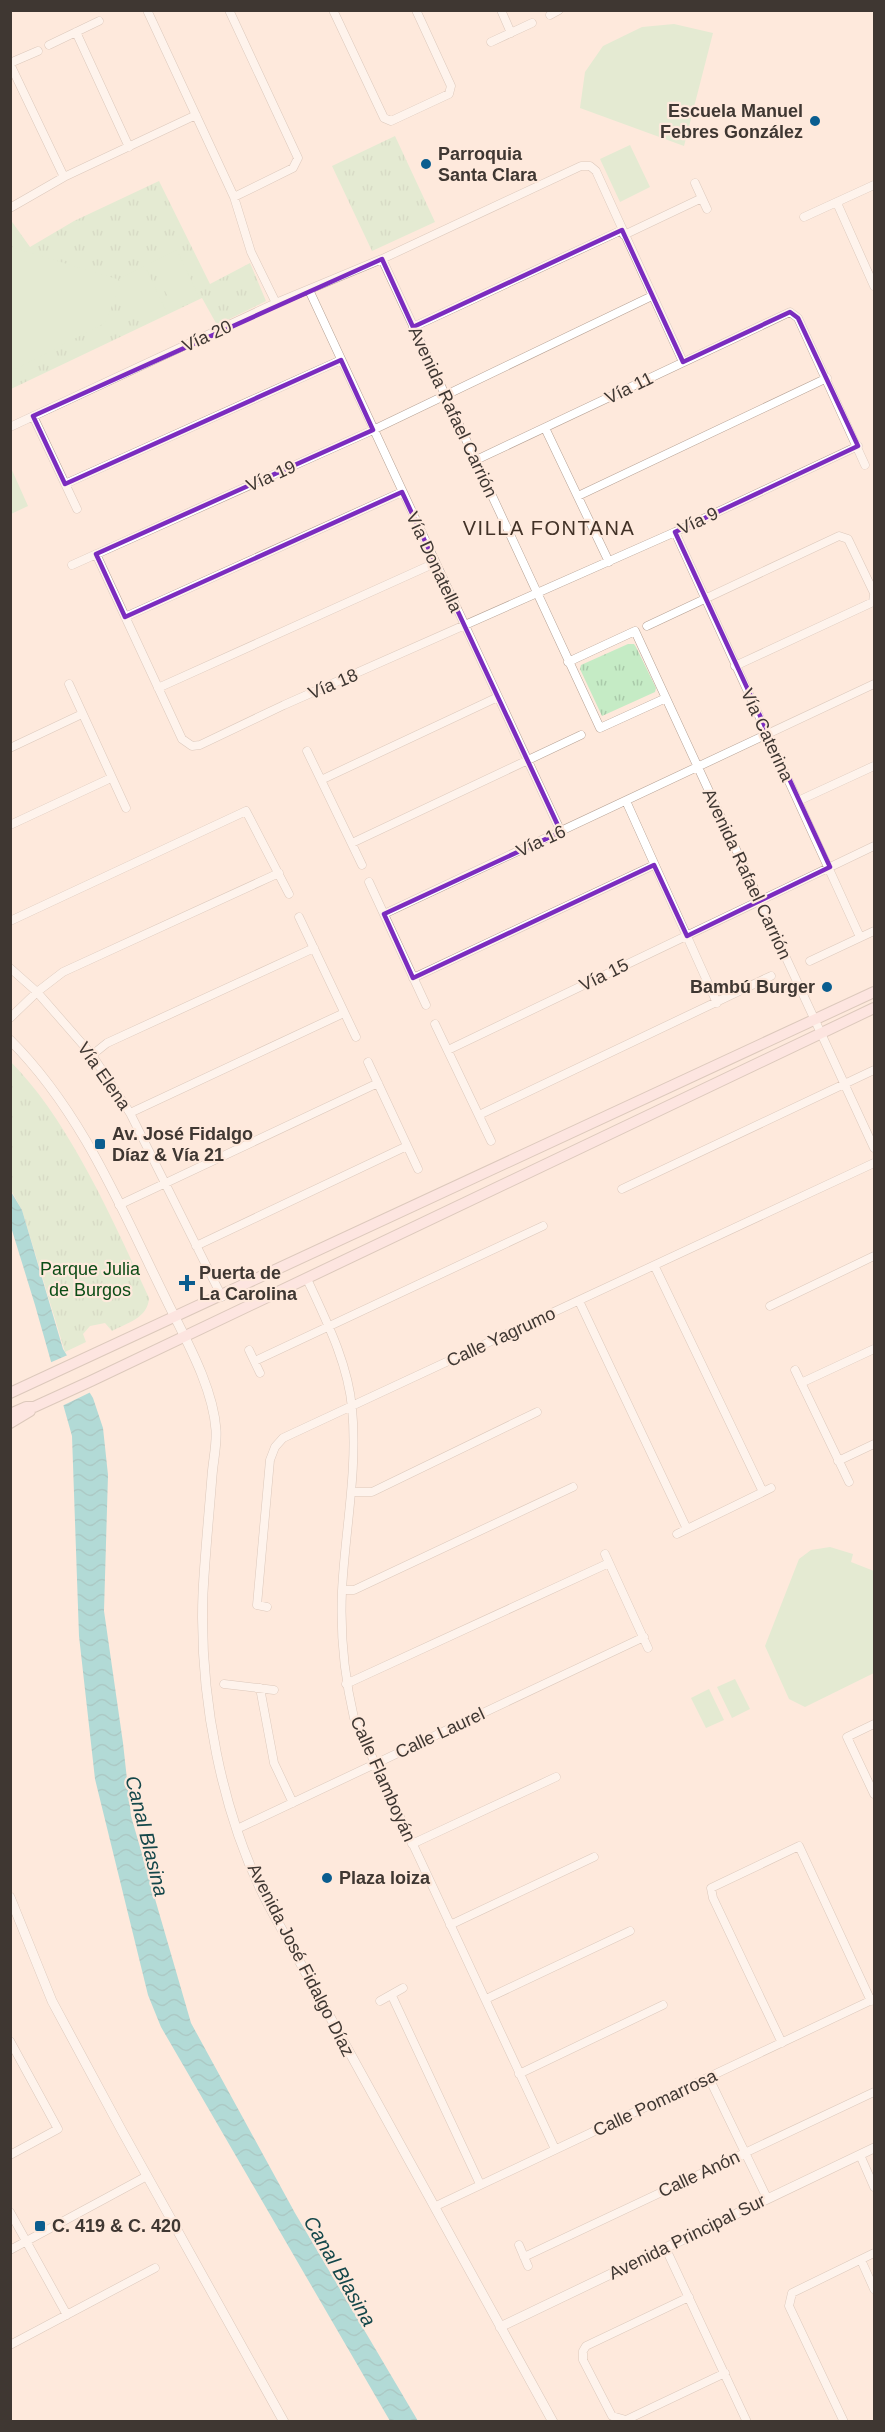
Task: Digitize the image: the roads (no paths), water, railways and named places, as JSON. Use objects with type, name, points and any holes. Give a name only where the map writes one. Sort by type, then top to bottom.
[{"type":"main road","points":[[10,1393],[42,1373],[56,1373],[82,1362],[174,1317],[222,1297],[874,992]]},
{"type":"main road","points":[[10,1423],[39,1405],[874,1008]]},
{"type":"main road","points":[[10,1386],[33,1380]]},
{"type":"main road","points":[[10,1414],[26,1407],[39,1405]]},
{"type":"street","points":[[147,10],[234,197],[252,252],[276,303]]},
{"type":"street","points":[[229,10],[298,158],[293,168],[234,197]]},
{"type":"street","points":[[333,10],[384,118],[392,121],[449,94],[451,86],[416,10]]},
{"type":"street","points":[[501,10],[511,33]]},
{"type":"street","points":[[550,15],[559,10]]},
{"type":"street","points":[[50,45],[99,21]]},
{"type":"street","points":[[490,42],[532,23]]},
{"type":"street","points":[[76,32],[129,147]]},
{"type":"street","points":[[38,51],[10,63],[64,177]]},
{"type":"street","points":[[10,208],[64,177],[196,116]]},
{"type":"street","name":"Vía 20","points":[[10,427],[276,303],[382,259],[581,166],[590,166],[596,171],[623,232]]},
{"type":"street","points":[[695,183],[707,209]]},
{"type":"street","points":[[804,218],[874,185]]},
{"type":"street","points":[[413,327],[702,198]]},
{"type":"street","points":[[837,203],[871,268],[874,286]]},
{"type":"street","points":[[623,232],[683,362]]},
{"type":"street","name":"Avenida Rafael Carrión","points":[[382,259],[600,728],[666,698]]},
{"type":"street","name":"Vía Donatella","points":[[309,290],[561,832]]},
{"type":"street","name":"Vía 19","points":[[72,565],[373,430],[652,296]]},
{"type":"street","name":"Vía 11","points":[[476,460],[790,312],[798,318],[827,378]]},
{"type":"street","points":[[65,484],[341,360]]},
{"type":"street","points":[[578,496],[827,378],[865,465]]},
{"type":"street","points":[[33,416],[77,509]]},
{"type":"street","points":[[545,428],[609,562]]},
{"type":"street","name":"Vía 9","points":[[538,595],[858,446]]},
{"type":"street","points":[[96,554],[125,617],[402,492]]},
{"type":"street","name":"Vía Caterina","points":[[675,532],[860,937]]},
{"type":"street","points":[[647,626],[839,536],[848,538],[874,594],[873,602],[735,666]]},
{"type":"street","points":[[158,688],[435,563]]},
{"type":"street","name":"Vía 18","points":[[125,617],[182,740],[192,746],[200,745],[284,705],[538,595]]},
{"type":"street","name":"Avenida Rafael Carrión","points":[[568,662],[634,631],[874,1148]]},
{"type":"street","points":[[69,684],[126,808]]},
{"type":"street","name":"Vía 16","points":[[384,914],[874,684]]},
{"type":"street","points":[[321,780],[498,697]]},
{"type":"street","points":[[10,748],[82,714]]},
{"type":"street","points":[[352,843],[581,735]]},
{"type":"street","points":[[307,751],[362,865]]},
{"type":"street","points":[[798,801],[874,766]]},
{"type":"street","points":[[10,825],[111,778]]},
{"type":"street","points":[[626,801],[717,1003]]},
{"type":"street","points":[[10,921],[242,811],[250,815],[290,894]]},
{"type":"street","name":"Vía 15","points":[[448,1050],[874,846]]},
{"type":"street","points":[[413,978],[654,865]]},
{"type":"street","points":[[10,1018],[37,992],[63,972],[279,873]]},
{"type":"street","points":[[369,882],[426,1005]]},
{"type":"street","points":[[299,917],[356,1037]]},
{"type":"street","points":[[810,961],[874,931]]},
{"type":"street","points":[[92,1055],[107,1043],[314,948]]},
{"type":"street","name":"Vía Elena","points":[[10,968],[37,992],[92,1055],[130,1113],[222,1297]]},
{"type":"street","points":[[479,1115],[771,976]]},
{"type":"street","points":[[130,1113],[344,1012]]},
{"type":"street","points":[[435,1024],[491,1141]]},
{"type":"street","name":"Avenida José Fidalgo Díaz","points":[[10,1040],[44,1077],[75,1121],[119,1205],[205,1384],[216,1430],[203,1593],[204,1653],[214,1738],[237,1829],[265,1898],[553,2421]]},
{"type":"street","points":[[368,1062],[418,1169]]},
{"type":"street","points":[[622,1189],[874,1070]]},
{"type":"street","points":[[119,1205],[378,1083]]},
{"type":"street","points":[[196,1246],[406,1146]]},
{"type":"street","name":"Calle Yagrumo","points":[[267,1606],[256,1605],[270,1460],[275,1447],[283,1438],[655,1267],[874,1163]]},
{"type":"street","points":[[255,1361],[543,1226]]},
{"type":"street","points":[[770,1306],[874,1256]]},
{"type":"street","points":[[655,1267],[763,1492]]},
{"type":"street","name":"Calle Flamboyán","points":[[307,1279],[329,1326],[352,1406],[355,1450],[342,1590],[342,1648],[346,1684],[354,1718],[555,2149]]},
{"type":"street","points":[[579,1301],[687,1529]]},
{"type":"street","points":[[801,1383],[874,1348]]},
{"type":"street","points":[[249,1350],[260,1373]]},
{"type":"street","points":[[795,1370],[849,1482]]},
{"type":"street","points":[[352,1492],[372,1492],[537,1412]]},
{"type":"street","points":[[838,1461],[874,1444]]},
{"type":"street","points":[[342,1590],[354,1590],[573,1487]]},
{"type":"street","points":[[677,1534],[771,1488]]},
{"type":"street","points":[[605,1554],[648,1648]]},
{"type":"street","points":[[346,1684],[609,1563]]},
{"type":"street","name":"Calle Laurel","points":[[237,1829],[644,1637]]},
{"type":"street","points":[[224,1684],[274,1690]]},
{"type":"street","points":[[260,1688],[274,1763],[293,1803]]},
{"type":"street","points":[[874,1724],[847,1737],[874,1794]]},
{"type":"street","points":[[412,1844],[556,1777]]},
{"type":"street","points":[[782,2043],[713,1898],[711,1888],[799,1846],[873,2000]]},
{"type":"street","points":[[450,1925],[594,1857]]},
{"type":"street","points":[[10,1897],[52,2001],[284,2421]]},
{"type":"street","points":[[486,1999],[630,1931]]},
{"type":"street","points":[[380,2001],[403,1988]]},
{"type":"street","points":[[392,1996],[480,2184]]},
{"type":"street","name":"Calle Pomarrosa","points":[[436,2206],[873,2000]]},
{"type":"street","points":[[519,2074],[663,2005]]},
{"type":"street","points":[[10,2041],[58,2129],[10,2154]]},
{"type":"street","points":[[709,2078],[767,2198]]},
{"type":"street","name":"Calle Anón","points":[[524,2256],[874,2092]]},
{"type":"street","name":"Avenida Principal Sur","points":[[500,2327],[874,2148]]},
{"type":"street","points":[[860,2154],[874,2187]]},
{"type":"street","points":[[10,2250],[147,2176]]},
{"type":"street","points":[[10,2212],[67,2315]]},
{"type":"street","points":[[519,2245],[528,2266]]},
{"type":"street","points":[[665,2247],[747,2421]]},
{"type":"street","points":[[844,2421],[789,2306],[792,2293],[874,2253]]},
{"type":"street","points":[[861,2260],[874,2289]]},
{"type":"street","points":[[10,2345],[155,2268]]},
{"type":"street","points":[[689,2297],[586,2346],[582,2360],[612,2416],[626,2420],[725,2373]]},
{"type":"water","points":[[10,1190],[22,1210],[63,1349],[93,1398],[103,1428],[108,1475],[104,1611],[131,1816],[191,2023],[295,2213],[418,2421],[390,2421],[161,2027],[148,1995],[95,1779],[79,1636],[72,1436],[11,1227]]},
{"type":"place","name":"Escuela Manuel Febres González","points":[[815,121]]},
{"type":"place","name":"Parroquia Santa Clara","points":[[426,164]]},
{"type":"place","name":"Bambú Burger","points":[[827,987]]},
{"type":"place","name":"Av. José Fidalgo Díaz & Vía 21","points":[[100,1144]]},
{"type":"place","name":"Puerta de La Carolina","points":[[187,1283]]},
{"type":"place","name":"Plaza loiza","points":[[327,1878]]},
{"type":"place","name":"C. 419 & C. 420","points":[[40,2226]]},
{"type":"district","name":"VILLA FONTANA","points":[[549,528]]},
{"type":"park label","name":"Parque Julia de Burgos","points":[[90,1279]]},
{"type":"water label","name":"Canal Blasina","points":[[147,1836]]},
{"type":"water label","name":"Canal Blasina","points":[[340,2271]]}]
